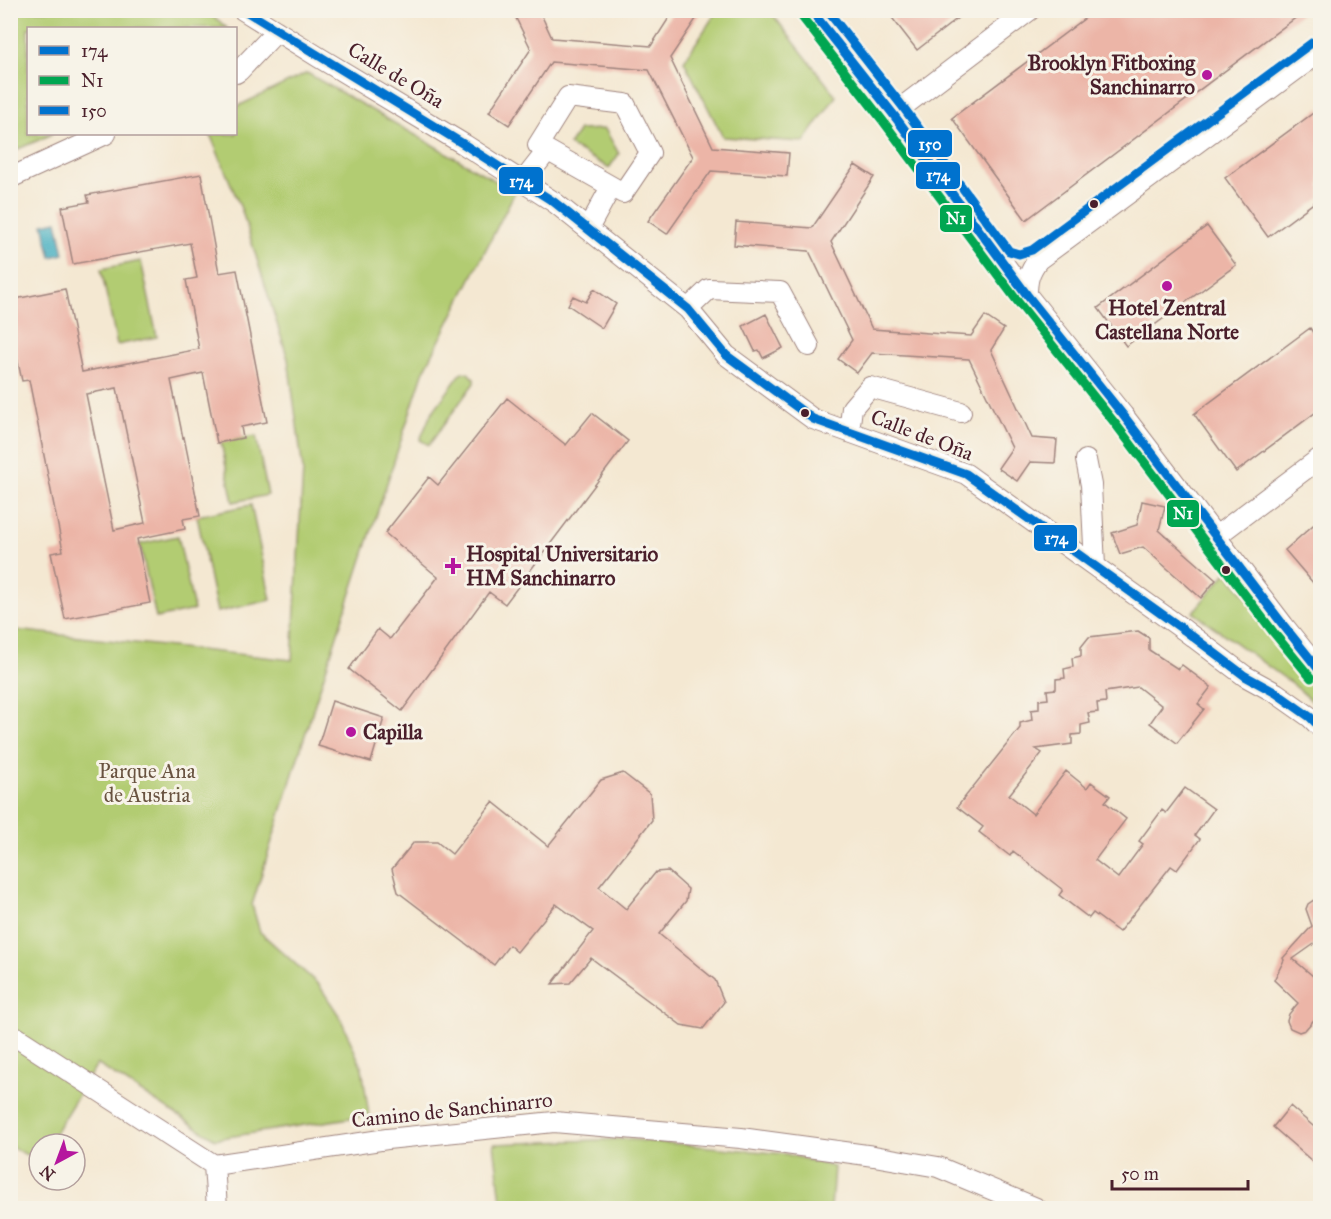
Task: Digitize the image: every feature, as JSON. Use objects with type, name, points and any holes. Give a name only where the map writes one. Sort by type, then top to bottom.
[{"type":"street","name":"Calle de Oña","points":[[243,10],[554,202],[688,309],[726,355],[813,419],[966,474],[1204,644],[1245,676],[1276,693],[1310,717],[1320,727]]},
{"type":"street","points":[[811,10],[1027,295],[1320,671]]},
{"type":"street","points":[[892,114],[1030,10]]},
{"type":"street","points":[[237,72],[277,31]]},
{"type":"street","points":[[1001,261],[1012,267],[1024,267],[1038,260],[1320,52]]},
{"type":"street","points":[[568,97],[625,104],[650,153],[623,193],[611,188],[538,145],[568,97]]},
{"type":"street","points":[[10,178],[104,135]]},
{"type":"street","points":[[522,183],[547,151]]},
{"type":"street","points":[[588,229],[611,188]]},
{"type":"street","points":[[1027,295],[1030,271],[1038,260]]},
{"type":"street","points":[[688,309],[709,289],[780,292],[809,346]]},
{"type":"street","name":"Calle de Oña","points":[[849,432],[852,408],[870,387],[961,412]]},
{"type":"street","points":[[1215,537],[1320,458]]},
{"type":"street","points":[[1086,460],[1091,485],[1095,566]]},
{"type":"street","points":[[10,1033],[214,1165],[217,1209]]},
{"type":"street","name":"Camino de Sanchinarro","points":[[214,1165],[387,1139],[554,1122],[741,1138],[938,1167],[1036,1209]]},
{"type":"green space","points":[[11,10],[203,11],[226,27],[27,27],[27,135],[51,135],[11,152]]},
{"type":"green space","points":[[717,11],[770,11],[836,96],[804,142],[723,137],[684,61]]},
{"type":"green space","name":"Parque Ana de Austria","points":[[307,73],[515,192],[423,373],[315,703],[252,905],[260,932],[319,985],[340,1017],[362,1068],[369,1115],[215,1139],[97,1064],[55,1132],[27,1132],[27,1155],[11,1147],[10,665],[16,630],[292,660],[303,470],[288,359],[242,211],[210,135],[237,135],[237,107]]},
{"type":"green space","points":[[605,129],[619,154],[609,168],[569,145],[579,130]]},
{"type":"green space","points":[[141,261],[157,337],[117,345],[101,269]]},
{"type":"green space","points":[[462,372],[468,373],[474,379],[474,383],[429,445],[420,440],[431,414]]},
{"type":"green space","points":[[256,436],[268,495],[233,502],[221,442]]},
{"type":"green space","points":[[251,505],[271,600],[217,612],[197,516]]},
{"type":"green space","points":[[178,536],[194,610],[156,618],[140,544]]},
{"type":"green space","points":[[1227,572],[1320,692],[1320,708],[1294,685],[1193,612]]},
{"type":"green space","points":[[624,1139],[786,1154],[834,1167],[831,1208],[502,1208],[494,1144]]},
{"type":"water","points":[[57,221],[64,254],[51,257],[43,224]]},
{"type":"building","points":[[512,10],[539,10],[552,38],[651,46],[674,10],[702,10],[670,58],[713,147],[789,153],[787,176],[711,171],[667,234],[648,221],[693,157],[649,70],[551,62],[509,125],[489,112],[531,49]]},
{"type":"building","points":[[886,10],[968,10],[917,50]]},
{"type":"building","points":[[1096,10],[1306,10],[1026,220],[952,118]]},
{"type":"building","points":[[1320,108],[1320,198],[1268,237],[1225,178]]},
{"type":"building","points":[[855,165],[874,177],[831,242],[872,329],[971,336],[985,316],[1004,329],[991,350],[1032,438],[1057,440],[1055,463],[1030,462],[1017,481],[998,468],[1012,448],[969,359],[872,353],[857,373],[838,359],[852,340],[809,251],[734,245],[736,222],[812,228]]},
{"type":"building","points":[[201,174],[219,273],[237,270],[267,422],[241,427],[243,438],[217,443],[203,373],[171,380],[200,516],[183,519],[185,529],[137,539],[150,603],[65,619],[51,553],[63,551],[29,380],[22,381],[10,324],[10,300],[65,289],[82,372],[199,349],[186,280],[197,278],[190,243],[73,264],[62,207],[89,202],[87,195]],"holes":[[[117,388],[145,523],[114,530],[86,394]]]},
{"type":"building","name":"Hotel Zentral Castellana Norte","points":[[1207,226],[1236,265],[1126,346],[1098,308]]},
{"type":"building","points":[[594,289],[616,304],[602,328],[568,305],[573,296],[586,302]]},
{"type":"building","points":[[766,314],[783,348],[763,358],[759,350],[755,351],[743,326]]},
{"type":"building","points":[[1310,328],[1320,343],[1320,409],[1236,472],[1194,414]]},
{"type":"building","points":[[507,398],[566,445],[592,413],[628,441],[505,604],[489,592],[402,711],[349,669],[378,629],[390,639],[438,577],[385,533],[429,477],[438,485]]},
{"type":"building","points":[[1142,501],[1165,506],[1159,530],[1216,580],[1201,598],[1143,547],[1120,554],[1112,533],[1137,525]]},
{"type":"building","points":[[1320,519],[1320,591],[1285,550]]},
{"type":"building","points":[[1138,631],[1149,638],[1149,650],[1178,669],[1182,665],[1211,687],[1198,704],[1204,709],[1177,743],[1150,723],[1162,706],[1138,687],[1105,692],[1106,702],[1097,703],[1098,712],[1088,713],[1090,723],[1081,725],[1081,734],[1072,735],[1072,744],[1036,749],[1042,753],[1009,795],[1033,814],[1066,771],[1087,788],[1091,782],[1110,796],[1105,802],[1126,819],[1095,860],[1118,878],[1143,844],[1139,841],[1162,810],[1166,813],[1185,788],[1214,809],[1195,835],[1200,839],[1177,870],[1171,866],[1119,932],[1093,913],[1089,918],[1059,895],[1063,890],[1013,851],[1010,856],[979,832],[983,827],[957,807],[1020,728],[1020,723],[1032,720],[1031,710],[1039,709],[1039,700],[1048,699],[1047,690],[1056,689],[1056,679],[1065,678],[1064,669],[1073,667],[1072,658],[1081,656],[1081,647],[1089,637]]},
{"type":"building","name":"Capilla","points":[[332,701],[384,718],[371,762],[318,746]]},
{"type":"building","points":[[623,773],[650,794],[652,820],[599,887],[626,909],[656,872],[668,871],[688,889],[686,901],[659,934],[715,980],[724,1002],[703,1029],[681,1025],[591,958],[570,983],[552,984],[593,931],[556,904],[517,952],[509,945],[494,965],[398,892],[392,869],[414,842],[437,842],[452,854],[493,802],[548,846],[601,780]]},
{"type":"building","points":[[1320,896],[1320,943],[1317,942],[1293,959],[1320,982],[1320,1013],[1305,1030],[1299,1032],[1290,1028],[1287,1021],[1289,1014],[1298,1003],[1274,980],[1283,958],[1312,926],[1306,909],[1308,904]]},
{"type":"building","points":[[1290,1106],[1320,1132],[1320,1168],[1273,1127]]},
{"type":"transit line","name":"174","points":[[244,10],[554,202],[688,309],[726,355],[813,419],[966,474],[1245,676],[1276,693],[1310,717],[1320,727]]},
{"type":"transit line","name":"174","points":[[811,10],[893,114],[1027,295],[1123,415],[1320,671]]},
{"type":"transit line","name":"150","points":[[827,10],[903,107],[1009,251],[1019,254],[1032,250],[1313,42]]},
{"type":"transit line","name":"N1","points":[[802,17],[1018,302],[1114,422],[1274,633],[1311,678]]},
{"type":"place","name":"Brooklyn Fitboxing Sanchinarro","points":[[1207,75]]},
{"type":"place","name":"Hotel Zentral Castellana Norte","points":[[1167,286]]},
{"type":"place","name":"Hospital Universitario HM Sanchinarro","points":[[453,566]]},
{"type":"place","name":"Capilla","points":[[351,732]]}]
